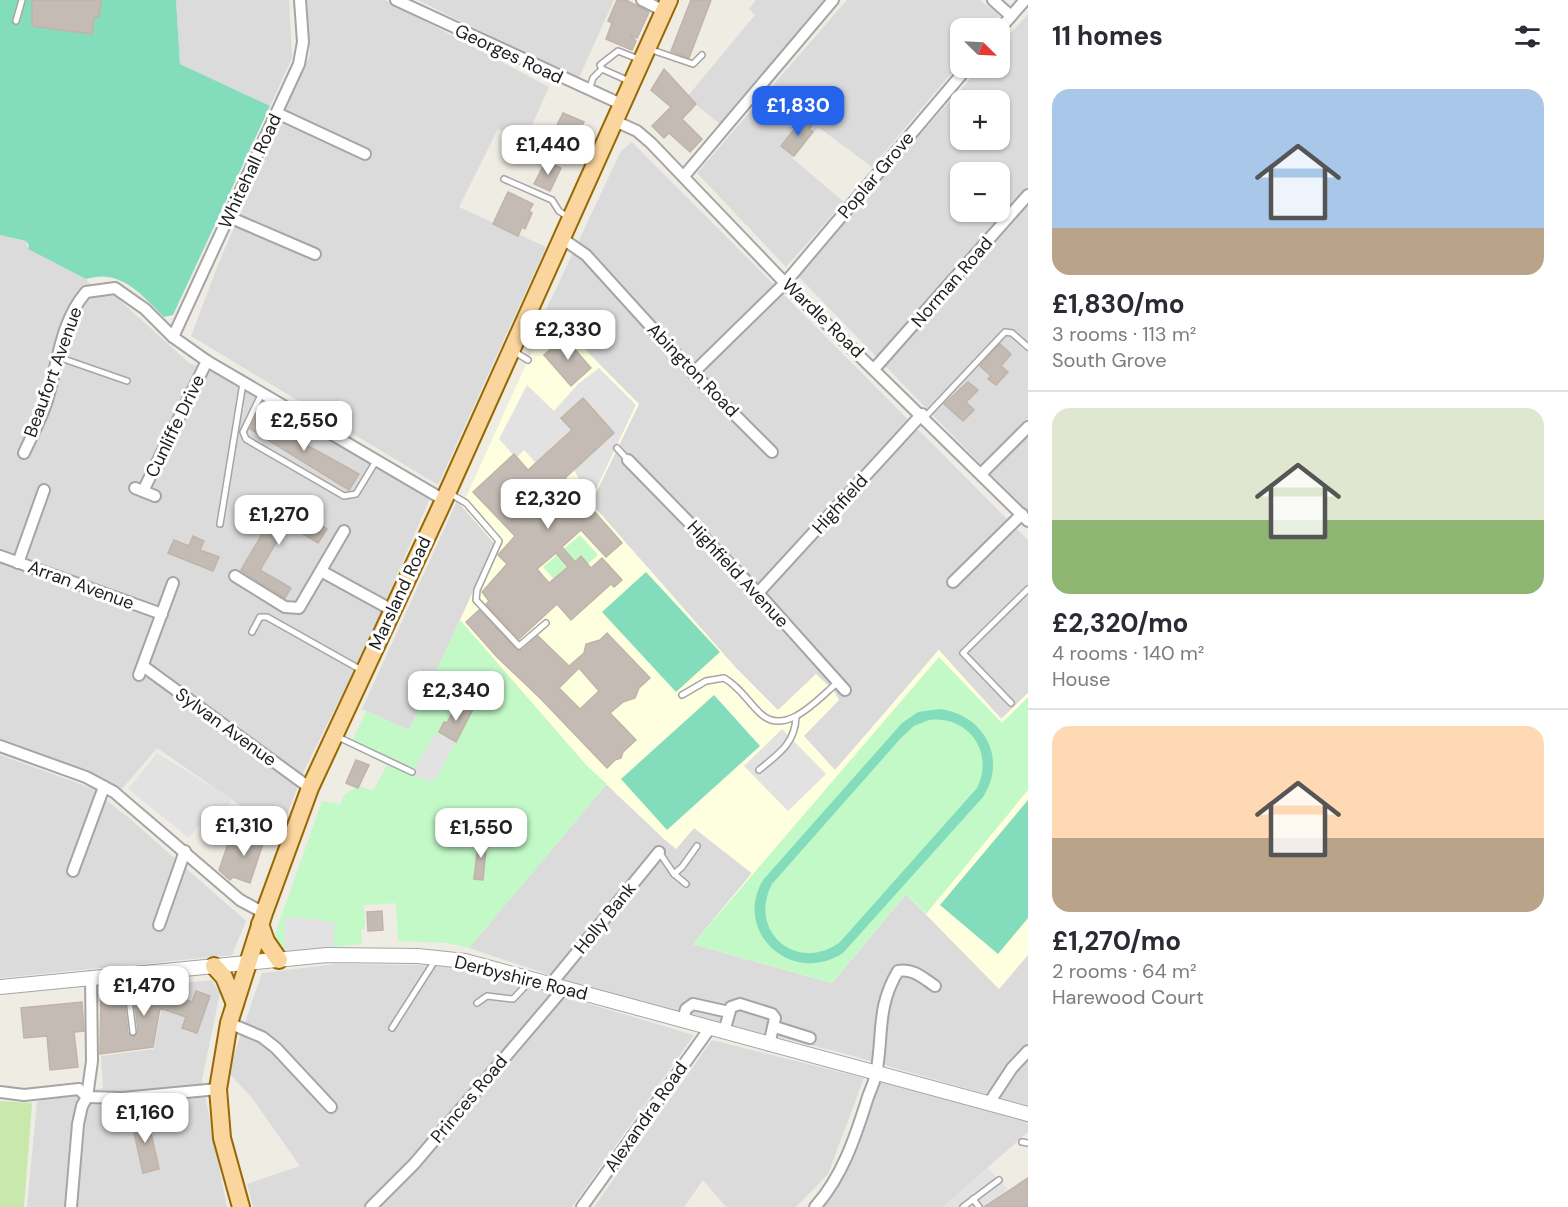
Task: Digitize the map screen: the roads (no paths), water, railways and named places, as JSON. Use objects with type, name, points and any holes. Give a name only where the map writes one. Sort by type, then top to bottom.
[{"type":"main road","name":"Marsland Road","points":[[241,1207],[222,1138],[218,1089],[229,1023],[262,919],[310,788],[563,239],[667,5]]},
{"type":"main road","points":[[262,919],[266,941],[279,960]]},
{"type":"main road","points":[[214,966],[224,976],[235,1004]]},
{"type":"street","name":"Whitehall Road","points":[[173,338],[303,53],[300,0]]},
{"type":"street","name":"Georges Road","points":[[396,0],[589,92],[619,113]]},
{"type":"street","points":[[642,0],[667,5]]},
{"type":"street","points":[[684,176],[833,0]]},
{"type":"street","points":[[993,0],[1011,16],[1025,0]]},
{"type":"street","name":"Poplar Grove","points":[[693,374],[785,283],[959,78]]},
{"type":"street","points":[[277,113],[365,154]]},
{"type":"street","name":"Wardle Road","points":[[619,113],[684,176],[785,283],[875,368],[1025,518]]},
{"type":"street","name":"Norman Road","points":[[875,368],[1028,195]]},
{"type":"street","points":[[229,217],[315,254]]},
{"type":"street","name":"Abington Road","points":[[563,239],[586,255],[693,374],[772,452]]},
{"type":"street","name":"Beaufort Avenue","points":[[24,453],[48,398],[56,357],[77,302],[86,292],[115,288],[125,293],[173,338],[207,361],[376,461],[445,496]]},
{"type":"street","name":"Cunliffe Drive","points":[[155,496],[139,489],[207,361]]},
{"type":"street","name":"Highfield","points":[[758,593],[923,416]]},
{"type":"street","points":[[982,473],[1028,427]]},
{"type":"street","name":"Highfield Avenue","points":[[628,460],[758,593],[841,687]]},
{"type":"street","points":[[18,563],[44,490]]},
{"type":"street","points":[[953,582],[1025,518]]},
{"type":"street","points":[[235,576],[293,610],[299,608],[344,531]]},
{"type":"street","name":"Arran Avenue","points":[[0,556],[162,614]]},
{"type":"street","points":[[321,571],[392,610]]},
{"type":"street","points":[[162,614],[173,583]]},
{"type":"street","name":"Sylvan Avenue","points":[[162,614],[141,670],[310,788]]},
{"type":"street","points":[[0,746],[64,768],[105,786],[185,851],[262,919]]},
{"type":"street","points":[[73,871],[105,786]]},
{"type":"street","points":[[159,925],[185,851]]},
{"type":"street","name":"Holly Bank","points":[[557,986],[659,852]]},
{"type":"street","name":"Derbyshire Road","points":[[0,987],[327,955],[465,961],[769,1045],[877,1071],[1028,1114]]},
{"type":"street","points":[[815,1207],[833,1183],[849,1154],[877,1071],[880,1018],[898,971],[914,972],[935,986]]},
{"type":"street","points":[[71,1207],[78,1124],[82,1106],[87,1097],[93,1061],[92,977]]},
{"type":"street","name":"Princes Road","points":[[371,1207],[414,1164],[557,986]]},
{"type":"street","points":[[683,1020],[686,1010],[693,1004],[729,1012]]},
{"type":"street","points":[[717,1030],[734,1004],[772,1014],[775,1018],[775,1027],[769,1045]]},
{"type":"street","points":[[229,1023],[262,1037],[276,1048],[331,1107]]},
{"type":"street","points":[[775,1027],[805,1036],[797,1050]]},
{"type":"street","name":"Alexandra Road","points":[[582,1207],[717,1030]]},
{"type":"street","points":[[989,1103],[1012,1068],[1028,1051]]},
{"type":"street","points":[[0,1092],[24,1095],[79,1089],[87,1097],[122,1098],[218,1089]]},
{"type":"lane","points":[[16,21],[22,0]]},
{"type":"lane","points":[[602,69],[600,65],[618,51],[693,64],[702,55]]},
{"type":"lane","points":[[589,92],[593,78],[602,69]]},
{"type":"lane","points":[[602,69],[632,83]]},
{"type":"lane","points":[[504,178],[552,200],[559,210],[572,219]]},
{"type":"lane","points":[[923,416],[1005,332],[1012,333],[1028,347]]},
{"type":"lane","points":[[512,350],[528,360]]},
{"type":"lane","points":[[56,357],[127,381]]},
{"type":"lane","points":[[220,524],[243,381]]},
{"type":"lane","points":[[262,393],[243,432],[246,439],[256,445],[344,496],[356,494],[376,461]]},
{"type":"lane","points":[[617,448],[628,460]]},
{"type":"lane","points":[[445,496],[466,503],[499,541],[477,590],[476,600],[519,646],[546,623]]},
{"type":"lane","points":[[1011,703],[963,653],[1028,589]]},
{"type":"lane","points":[[252,632],[260,617],[267,617],[364,671]]},
{"type":"lane","points":[[682,695],[706,681],[724,678],[769,720],[777,721],[796,717],[841,687]]},
{"type":"lane","points":[[759,770],[784,749],[796,732],[796,717]]},
{"type":"lane","points":[[334,735],[412,772]]},
{"type":"lane","points":[[674,874],[697,846]]},
{"type":"lane","points":[[659,852],[674,874],[686,884]]},
{"type":"lane","points":[[392,1028],[437,958]]},
{"type":"lane","points":[[126,974],[133,1032]]},
{"type":"lane","points":[[477,1003],[487,996],[513,999],[526,988],[532,978]]},
{"type":"lane","points":[[963,1207],[999,1180]]},
{"type":"lane","points":[[973,1199],[979,1207]]}]
